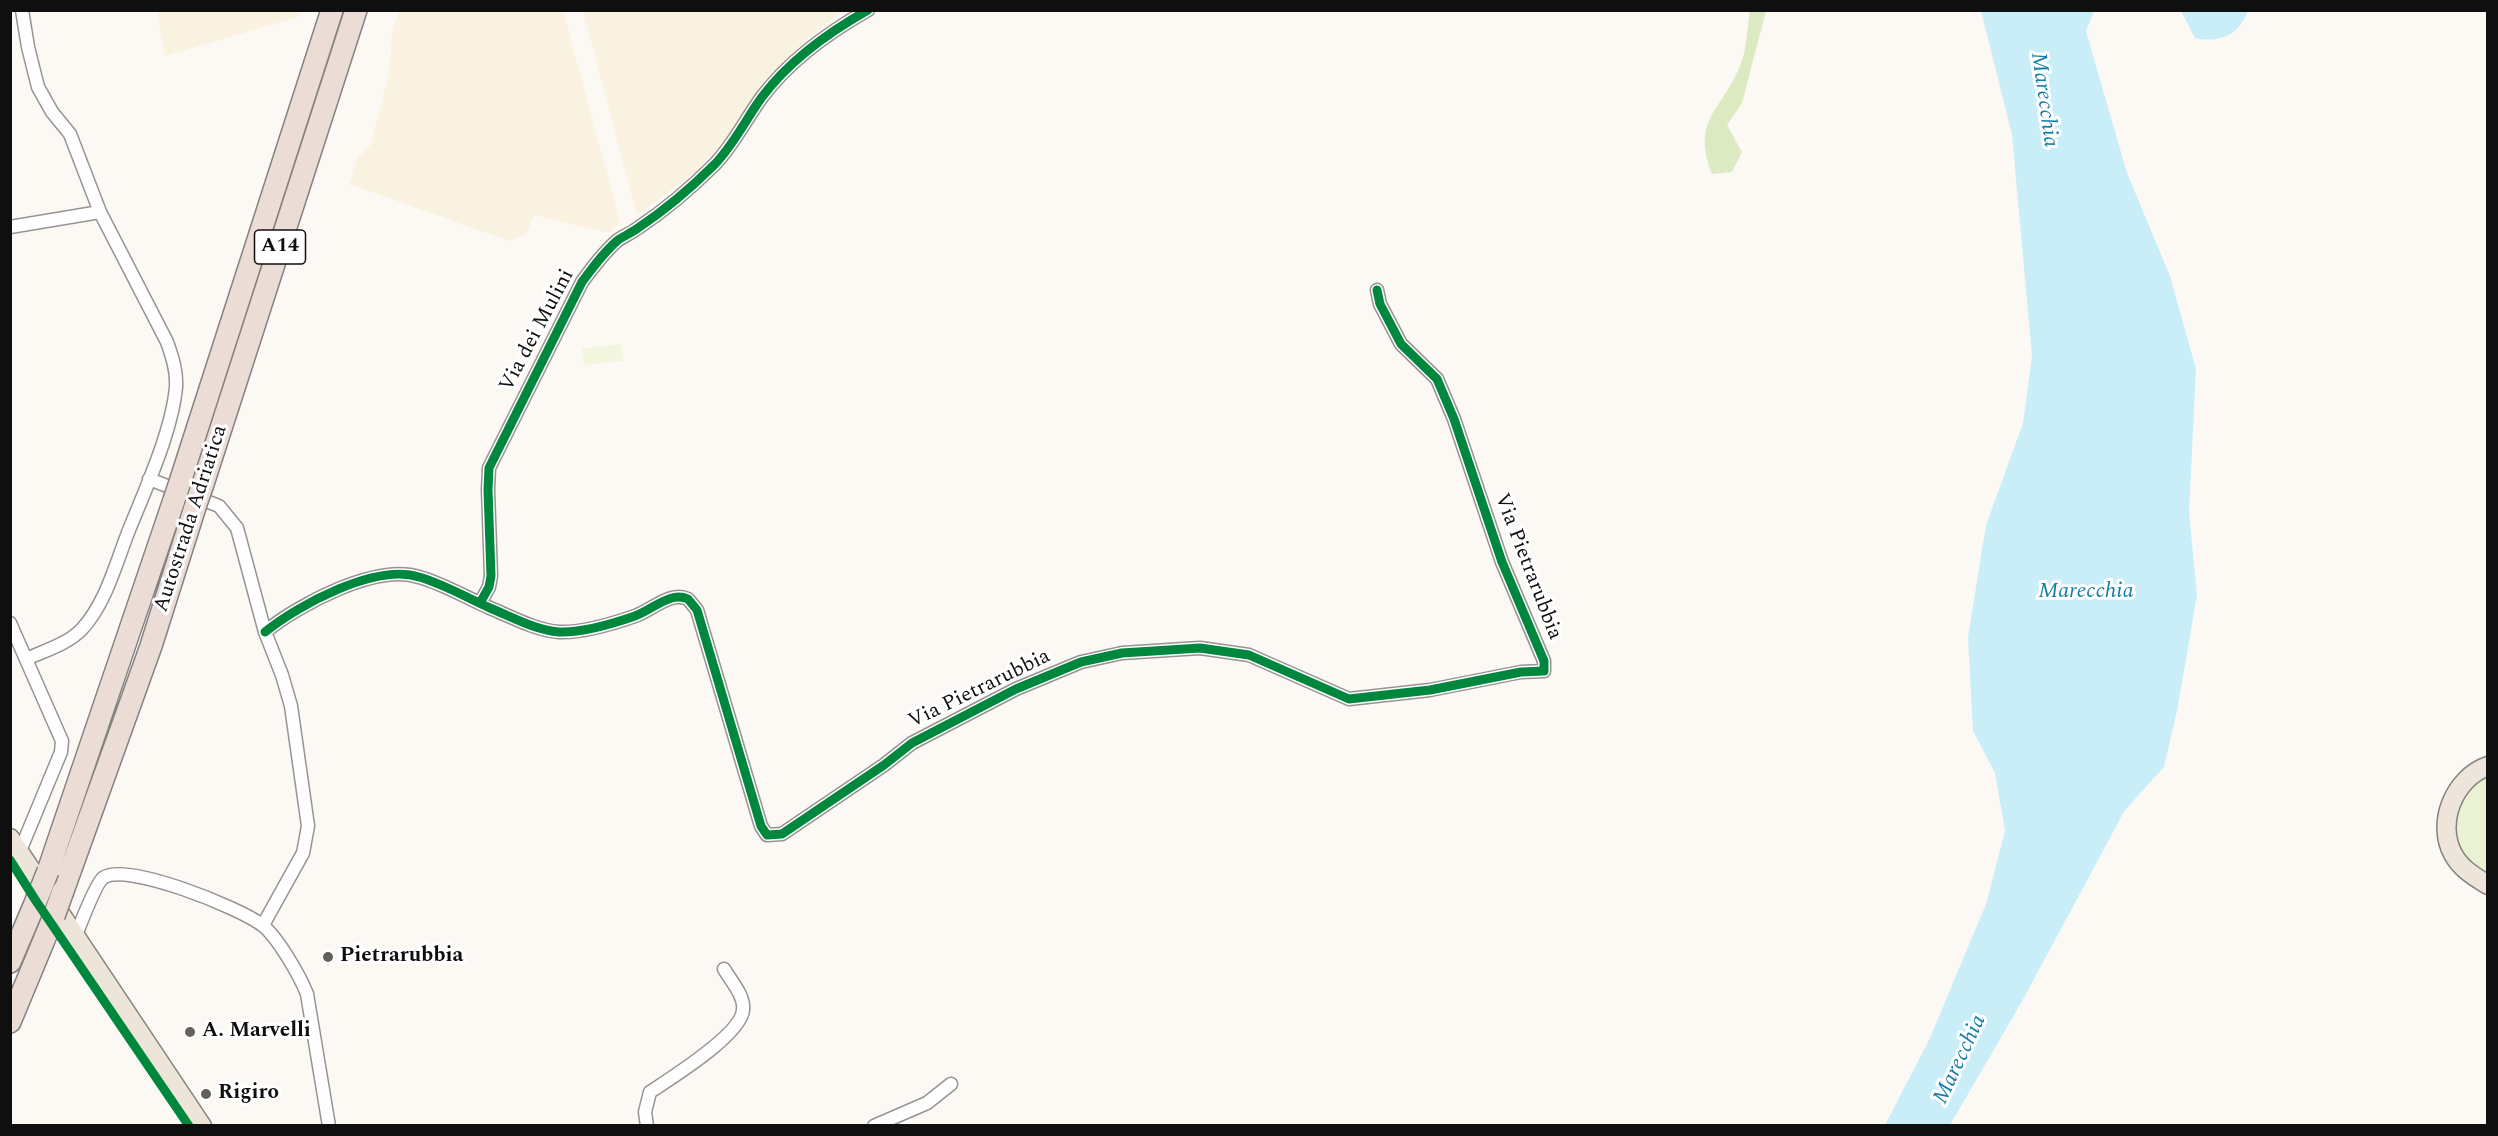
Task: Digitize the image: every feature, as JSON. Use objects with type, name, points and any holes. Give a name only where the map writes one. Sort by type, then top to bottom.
[{"type":"highway","name":"Autostrada Adriatica","points":[[10,962],[48,871],[174,500],[332,10]]},
{"type":"highway","name":"Autostrada Adriatica","points":[[10,1022],[54,916],[151,646],[356,10]]},
{"type":"main road","points":[[2487,766],[2468,778],[2456,793],[2448,812],[2447,834],[2453,854],[2466,872],[2487,885]]},
{"type":"main road","points":[[15,844],[202,1125]]},
{"type":"street","points":[[22,10],[38,87],[52,112],[70,134],[100,212],[167,342],[174,362],[177,384],[173,407],[149,479],[106,589],[93,616],[80,631],[68,640],[26,659]]},
{"type":"street","name":"Via dei Mulini","points":[[480,603],[489,587],[491,576],[489,468],[582,282],[599,259],[618,240],[638,228],[693,185],[716,162],[738,135],[763,96],[786,71],[818,43],[845,23],[868,10]]},
{"type":"street","points":[[10,227],[100,212]]},
{"type":"street","name":"Via Pietrarubbia","points":[[265,632],[284,616],[314,600],[344,587],[395,574],[419,576],[534,627],[559,632],[583,630],[636,616],[675,596],[688,598],[697,610],[757,817],[767,835],[774,836],[782,834],[884,765],[912,743],[929,734],[1044,675],[1081,662],[1122,653],[1200,648],[1249,655],[1349,699],[1430,690],[1511,673],[1544,671],[1544,661],[1502,562],[1454,419],[1437,379],[1401,344],[1380,304],[1377,290]]},
{"type":"street","points":[[149,479],[219,506],[230,516],[237,528],[265,632],[291,706],[308,826],[303,853],[263,925]]},
{"type":"street","points":[[10,623],[62,741],[61,752],[15,844]]},
{"type":"street","points":[[75,936],[101,879],[112,873],[142,877],[208,897],[263,925],[301,978],[307,994],[329,1125]]},
{"type":"street","points":[[648,1125],[645,1112],[650,1092],[685,1069],[731,1032],[741,1021],[744,1009],[742,998],[724,969]]},
{"type":"street","points":[[874,1125],[927,1103],[951,1084]]},
{"type":"shaded area","points":[[157,10],[300,11],[298,17],[165,56]]},
{"type":"shaded area","points":[[583,10],[843,11],[808,38],[763,82],[730,133],[696,172],[637,215]]},
{"type":"shaded area","points":[[399,11],[563,11],[620,221],[609,233],[534,215],[526,234],[509,241],[350,184],[357,159],[371,144],[389,74],[392,33]]},
{"type":"green space","points":[[1750,11],[1766,11],[1742,103],[1727,125],[1742,152],[1732,172],[1712,174],[1706,155],[1707,128],[1740,66]]},
{"type":"green space","points":[[621,344],[623,361],[584,365],[582,349]]},
{"type":"green space","points":[[2487,774],[2487,874],[2465,856],[2456,828],[2463,795],[2477,779]]},
{"type":"water","points":[[2181,10],[2248,11],[2239,26],[2227,36],[2204,39],[2195,38]]},
{"type":"water","name":"Marecchia","points":[[1981,11],[2094,11],[2086,31],[2127,173],[2170,276],[2196,369],[2189,512],[2197,595],[2177,711],[2164,767],[2125,810],[2021,1003],[1950,1125],[1885,1125],[1930,1038],[1986,904],[2005,831],[1995,773],[1973,731],[1968,637],[1986,525],[2023,423],[2032,356],[2012,135]]},
{"type":"cycle path","points":[[480,603],[489,587],[491,576],[489,468],[582,282],[618,240],[668,206],[715,164],[762,97],[784,71],[824,38],[868,10]]},
{"type":"cycle path","points":[[265,632],[297,610],[338,589],[360,581],[401,574],[428,580],[524,623],[559,632],[578,631],[617,622],[675,597],[688,599],[697,610],[761,826],[767,835],[782,834],[884,765],[912,743],[1016,689],[1081,662],[1122,653],[1200,648],[1249,655],[1349,699],[1430,690],[1521,672],[1544,671],[1544,661],[1502,562],[1454,419],[1437,379],[1401,344],[1380,304],[1377,290]]},
{"type":"cycle path","points":[[10,860],[189,1126]]},
{"type":"place","name":"Pietrarubbia","points":[[328,957]]},
{"type":"place","name":"A. Marvelli","points":[[190,1032]]},
{"type":"place","name":"Rigiro","points":[[206,1094]]}]
